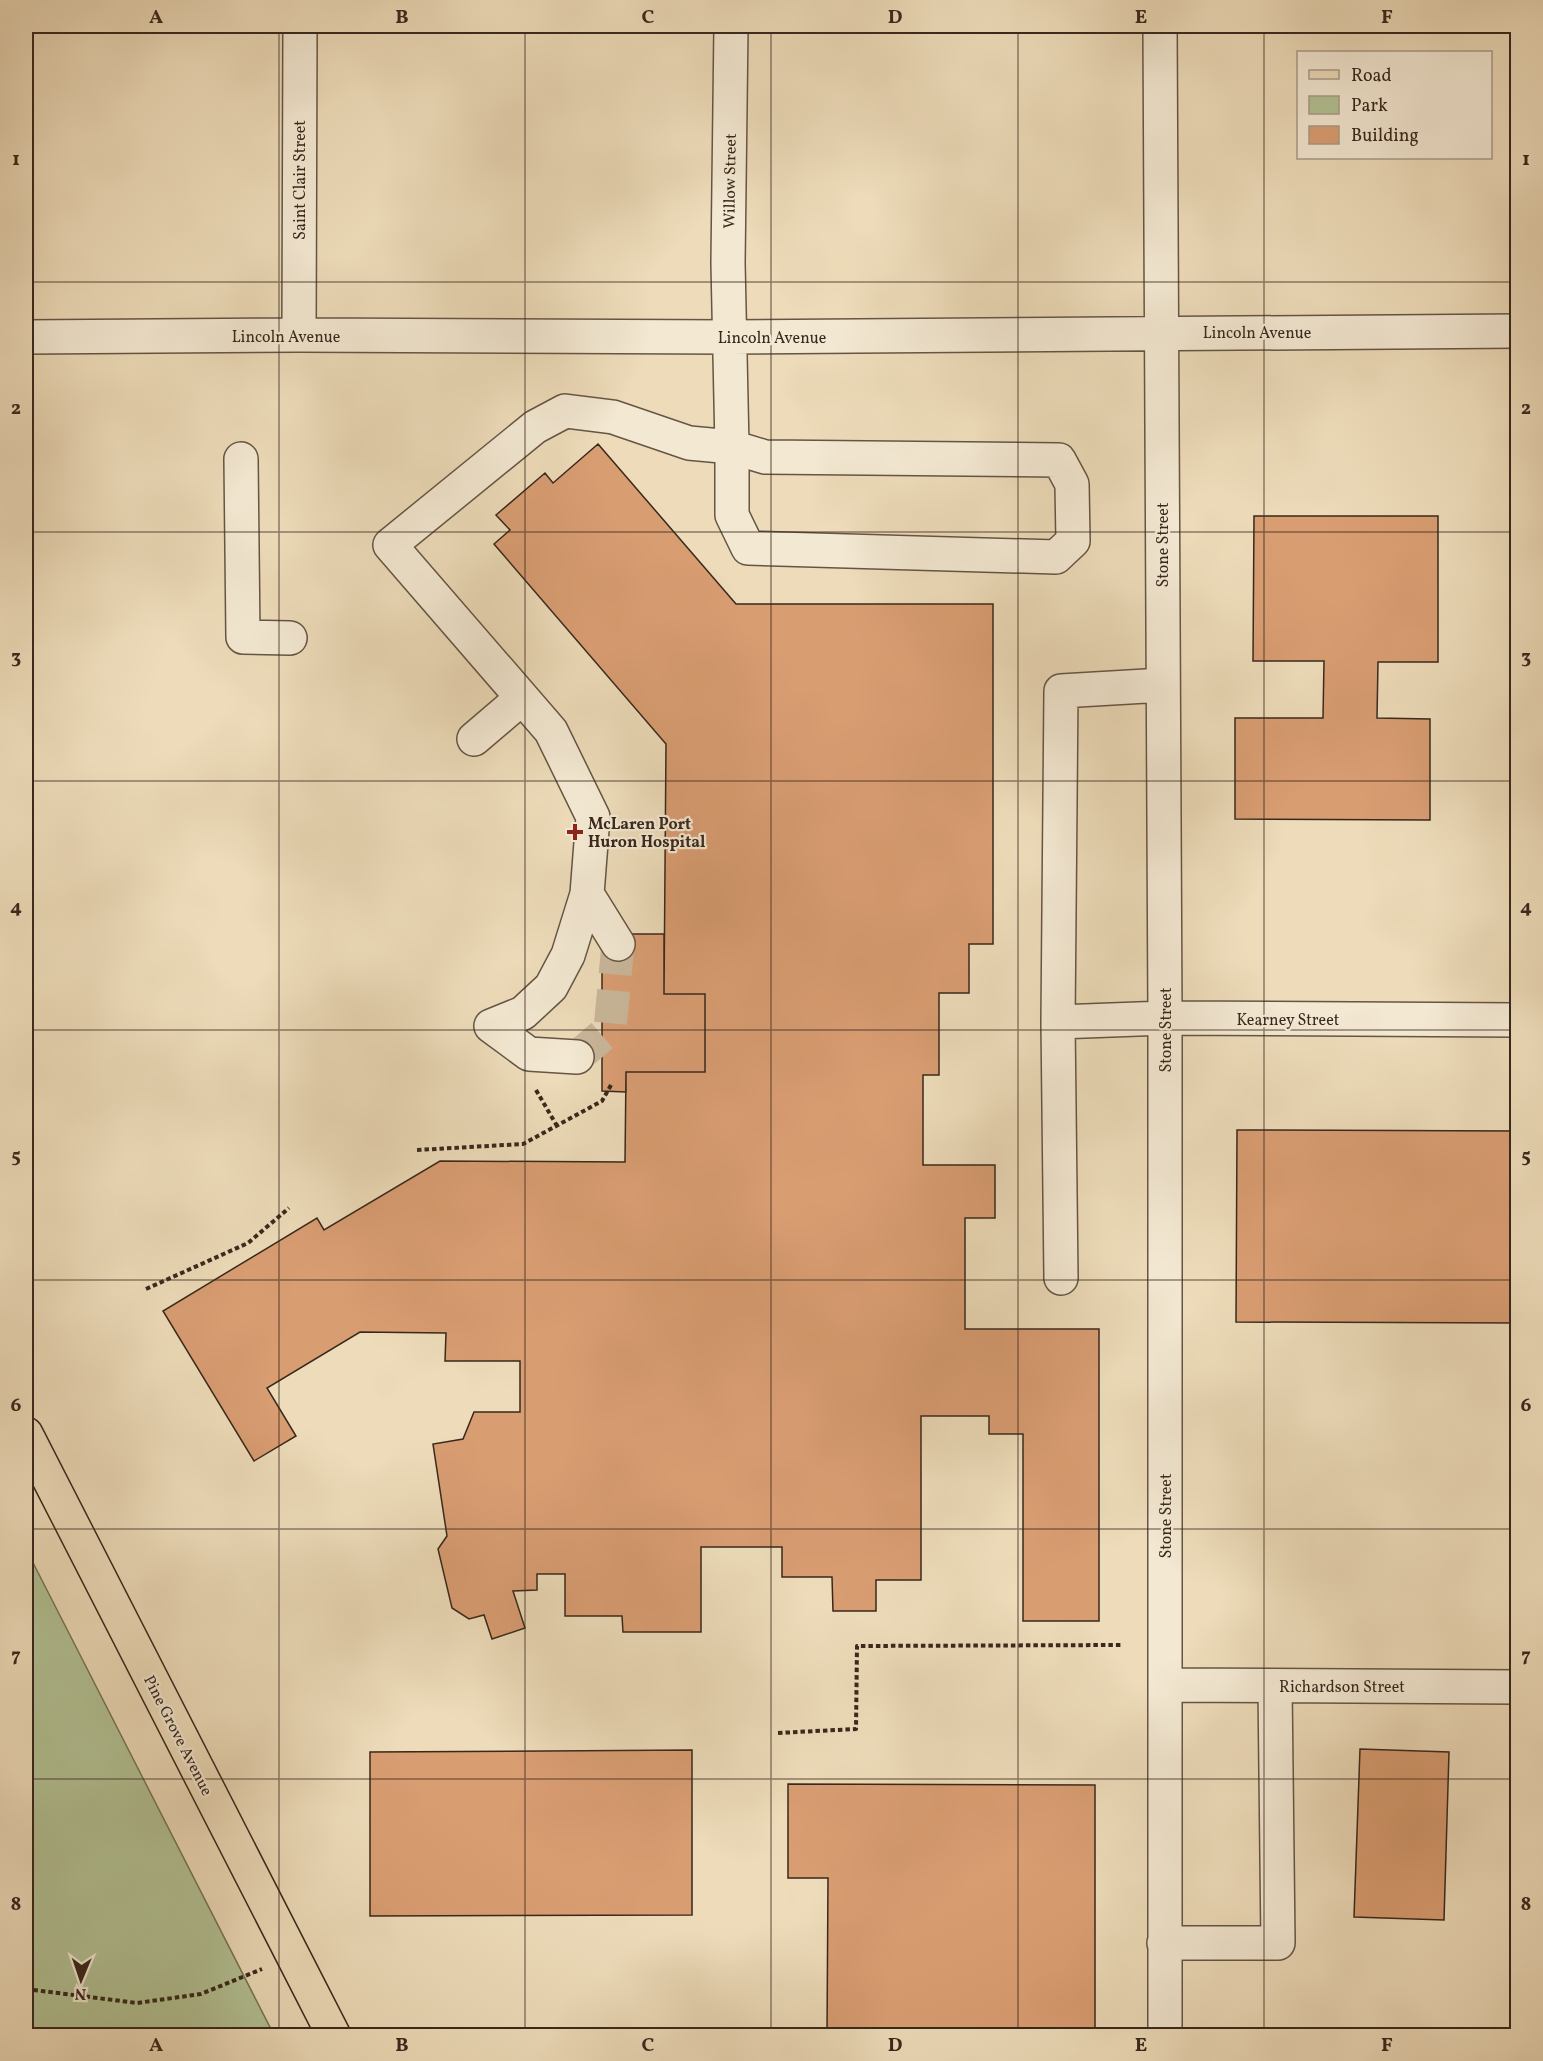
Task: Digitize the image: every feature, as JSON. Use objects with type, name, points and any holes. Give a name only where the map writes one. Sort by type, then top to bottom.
[{"type":"main road","name":"Pine Grove Avenue","points":[[26,1434],[334,2036]]},
{"type":"street","name":"Saint Clair Street","points":[[299,335],[300,26]]},
{"type":"street","name":"Willow Street","points":[[730,26],[729,337],[732,447]]},
{"type":"street","name":"Stone Street","points":[[1161,26],[1165,1018],[1165,2036]]},
{"type":"street","name":"Lincoln Avenue","points":[[26,337],[299,335],[729,337],[1518,331]]},
{"type":"street","points":[[578,1057],[529,1054],[491,1026],[523,1013],[551,987],[568,955],[587,894],[593,817],[551,731],[390,545],[535,427],[565,411],[613,417],[688,443],[732,447],[765,457],[1059,460],[1072,484],[1073,541],[1056,556],[748,548],[732,515],[732,447]]},
{"type":"street","points":[[241,459],[243,637],[290,638]]},
{"type":"street","points":[[1061,1278],[1058,1022],[1061,691],[1163,685]]},
{"type":"street","points":[[474,739],[522,698]]},
{"type":"street","points":[[587,894],[618,944]]},
{"type":"street","name":"Kearney Street","points":[[1058,1022],[1165,1018],[1518,1020]]},
{"type":"street","name":"Richardson Street","points":[[1166,1685],[1518,1688]]},
{"type":"street","points":[[1164,1943],[1278,1943],[1275,1686]]},
{"type":"path","points":[[417,1150],[523,1144],[602,1101],[611,1085]]},
{"type":"path","points":[[534,1086],[557,1126]]},
{"type":"path","points":[[146,1289],[248,1243],[289,1208]]},
{"type":"path","points":[[778,1733],[856,1729],[857,1646],[1122,1645]]},
{"type":"path","points":[[26,1989],[137,2003],[170,1999],[201,1994],[293,1956]]},
{"type":"green space","points":[[26,1549],[274,2035],[26,2035]]},
{"type":"building","points":[[598,444],[736,604],[993,604],[993,944],[969,944],[969,993],[939,993],[939,1075],[923,1075],[923,1165],[995,1165],[995,1218],[965,1218],[965,1329],[1099,1329],[1099,1621],[1023,1621],[1023,1434],[989,1434],[989,1416],[921,1416],[921,1580],[876,1580],[876,1611],[833,1611],[832,1577],[782,1577],[782,1547],[701,1547],[701,1632],[623,1632],[622,1616],[565,1616],[565,1574],[537,1574],[537,1590],[513,1591],[525,1628],[492,1639],[484,1615],[469,1619],[452,1608],[438,1549],[447,1536],[433,1444],[463,1439],[474,1412],[520,1412],[520,1361],[445,1361],[446,1333],[360,1332],[267,1388],[296,1436],[254,1461],[163,1311],[317,1218],[324,1230],[440,1161],[625,1162],[626,1072],[705,1072],[705,994],[664,994],[666,744],[494,544],[510,530],[496,515],[545,473],[553,483]]},
{"type":"building","points":[[1254,516],[1438,516],[1438,662],[1378,662],[1377,718],[1430,719],[1430,820],[1235,819],[1235,718],[1323,718],[1324,661],[1253,661]]},
{"type":"building","points":[[602,934],[664,934],[664,994],[705,994],[705,1072],[626,1072],[626,1092],[602,1091]]},
{"type":"building","points":[[1237,1130],[1518,1131],[1518,1323],[1236,1322]]},
{"type":"building","points":[[1360,1749],[1449,1752],[1444,1920],[1354,1917]]},
{"type":"building","points":[[692,1750],[692,1915],[370,1916],[370,1752]]},
{"type":"building","points":[[788,1784],[1095,1785],[1095,2036],[827,2036],[828,1878],[788,1878]]},
{"type":"tunnel","points":[[577,1057],[610,1029],[618,944]]},
{"type":"place","name":"McLaren Port Huron Hospital","points":[[575,832]]}]
